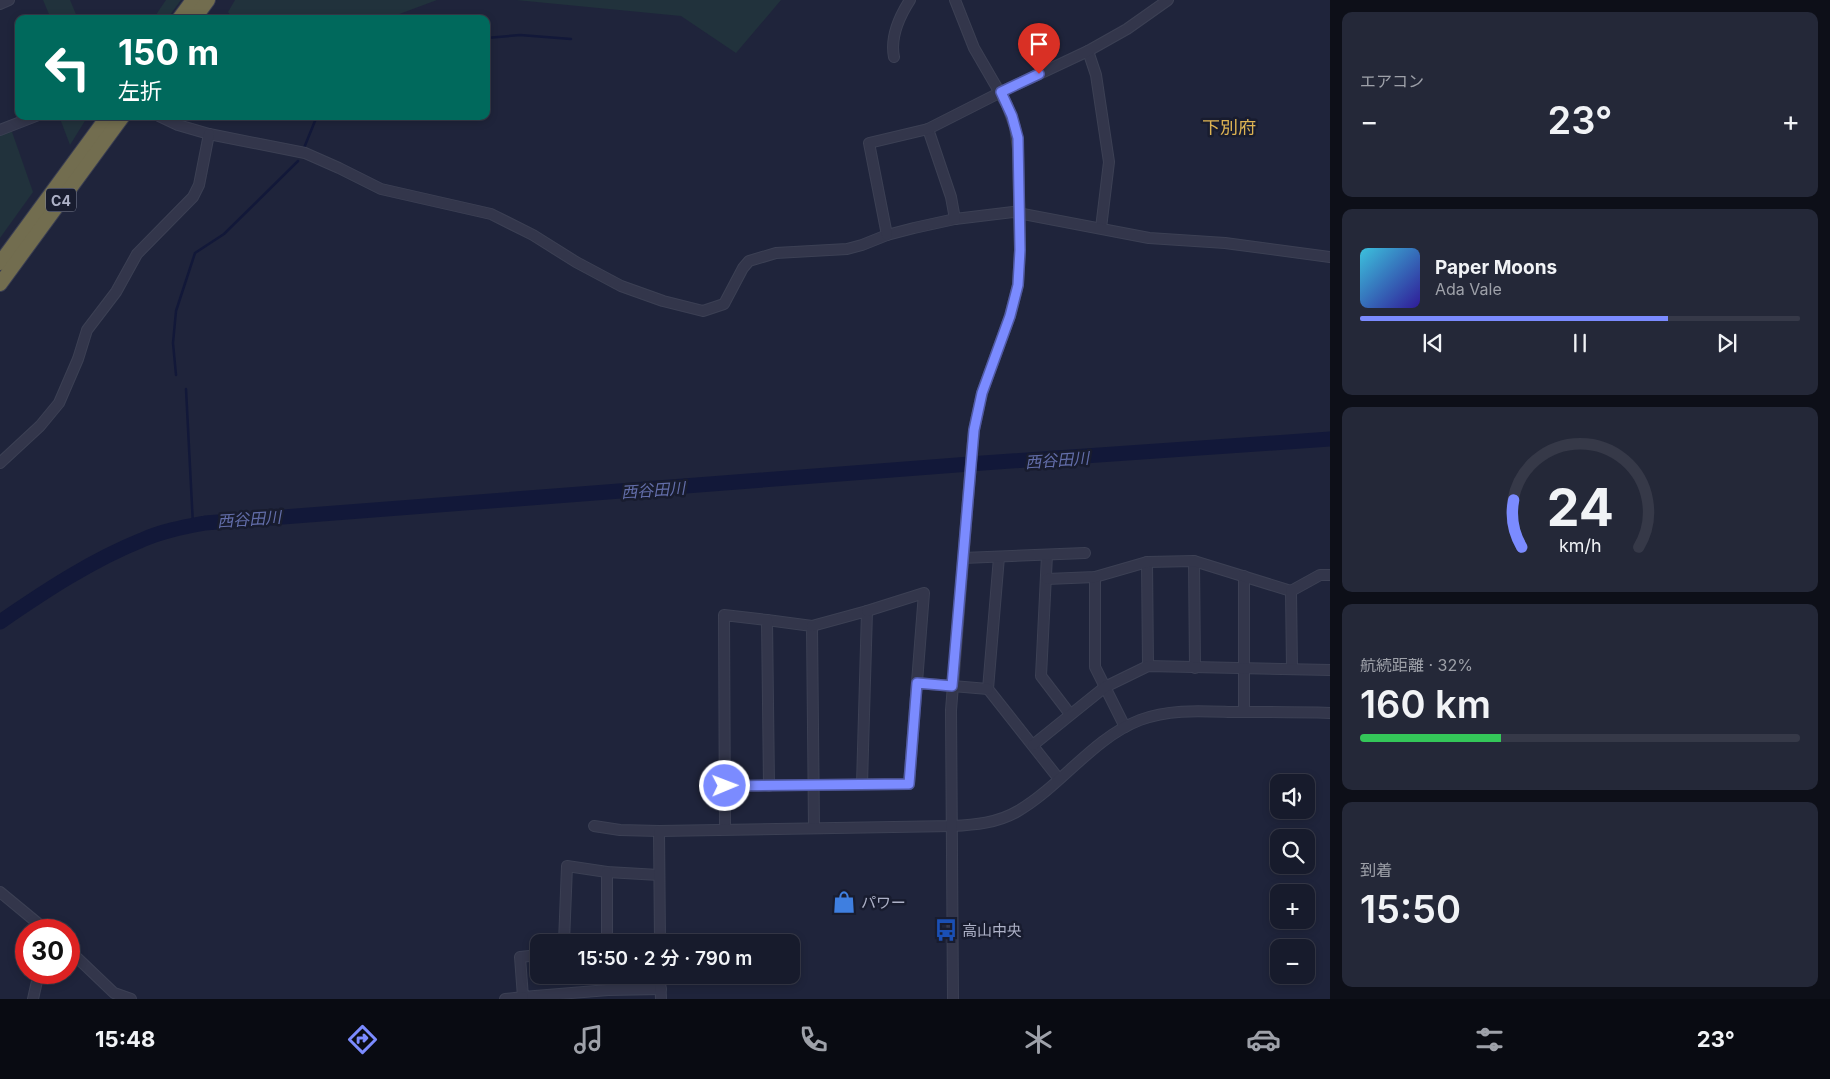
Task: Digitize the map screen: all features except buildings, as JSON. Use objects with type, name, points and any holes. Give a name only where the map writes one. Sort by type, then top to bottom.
[{"type":"highway","points":[[182,15],[193,0]]},
{"type":"highway","points":[[197,15],[208,0]]},
{"type":"highway","name":"C4","points":[[0,263],[105,120]]},
{"type":"highway","name":"C4","points":[[0,284],[120,120]]},
{"type":"street","points":[[0,4],[9,0]]},
{"type":"street","points":[[894,57],[892,49],[894,35],[910,0]]},
{"type":"street","points":[[953,999],[950,736],[952,686],[974,430],[982,393],[1010,316],[1018,285],[1019,212],[1018,138],[1012,116],[1001,92],[974,48],[955,0]]},
{"type":"street","points":[[887,235],[869,143],[928,129],[1088,51],[1127,29],[1168,0]]},
{"type":"street","points":[[1088,51],[1096,75],[1110,162],[1101,228]]},
{"type":"street","points":[[0,130],[26,120]]},
{"type":"street","points":[[167,120],[209,134],[305,153],[381,189],[491,214],[533,234],[576,262],[621,286],[703,311],[724,304],[749,261],[776,253],[847,248],[862,245],[887,235],[955,219],[1019,212],[1149,238],[1226,243],[1330,257]]},
{"type":"street","points":[[928,129],[951,196],[955,219]]},
{"type":"street","points":[[0,463],[40,426],[59,403],[78,359],[87,330],[116,292],[137,254],[193,197],[199,185],[209,134]]},
{"type":"street","points":[[963,558],[1085,553]]},
{"type":"street","points":[[1047,554],[1041,676],[1070,714]]},
{"type":"street","points":[[998,556],[988,689],[1059,779]]},
{"type":"street","points":[[1047,579],[1095,577],[1147,562],[1194,560],[1291,592]]},
{"type":"street","points":[[1194,560],[1195,668]]},
{"type":"street","points":[[1147,562],[1148,666]]},
{"type":"street","points":[[1291,592],[1320,574],[1330,575]]},
{"type":"street","points":[[1244,576],[1244,712]]},
{"type":"street","points":[[1095,577],[1095,667],[1125,727]]},
{"type":"street","points":[[1291,592],[1292,669]]},
{"type":"street","points":[[725,786],[909,784],[924,593],[812,626],[724,615],[725,829]]},
{"type":"street","points":[[862,784],[867,611]]},
{"type":"street","points":[[767,620],[769,786]]},
{"type":"street","points":[[812,626],[814,828]]},
{"type":"street","points":[[1033,745],[1105,686],[1148,666],[1330,670]]},
{"type":"street","points":[[917,683],[988,689]]},
{"type":"street","points":[[594,826],[620,830],[659,831],[952,826],[991,821],[1017,812],[1106,740],[1125,727],[1155,715],[1172,712],[1330,713]]},
{"type":"street","points":[[659,831],[660,934]]},
{"type":"street","points":[[564,934],[567,866],[607,872],[659,875]]},
{"type":"street","points":[[607,872],[607,934]]},
{"type":"street","points":[[0,892],[33,919]]},
{"type":"street","points":[[523,997],[520,957],[530,956]]},
{"type":"street","points":[[80,961],[114,993],[131,999]]},
{"type":"street","points":[[33,999],[36,984]]},
{"type":"street","points":[[505,999],[608,990],[661,994]]},
{"type":"shaded area","points":[[43,0],[70,0],[76,15],[49,15]]},
{"type":"shaded area","points":[[166,0],[181,0],[170,15],[156,15]]},
{"type":"shaded area","points":[[235,0],[437,0],[397,15],[230,15],[228,12]]},
{"type":"shaded area","points":[[516,0],[781,0],[736,53],[681,16]]},
{"type":"shaded area","points":[[61,120],[86,120],[70,145]]},
{"type":"shaded area","points":[[11,129],[33,192],[0,238],[0,134]]},
{"type":"waterway","points":[[490,38],[520,35],[571,39]]},
{"type":"waterway","points":[[304,148],[315,120]]},
{"type":"waterway","points":[[176,375],[173,343],[176,311],[195,253],[224,234],[298,161]]},
{"type":"waterway","points":[[186,389],[193,525]]},
{"type":"waterway","name":"西谷田川","points":[[0,622],[69,577],[123,548],[157,534],[205,523],[983,463],[1330,439]]},
{"type":"place","name":"パワー","points":[[844,902]]},
{"type":"place","name":"高山中央","points":[[946,930]]},
{"type":"district","name":"下別府","points":[[1229,127]]},
{"type":"route","points":[[725,786],[909,784],[917,683],[952,686],[974,430],[982,393],[1010,316],[1018,285],[1020,250],[1018,138],[1012,116],[1001,92],[1039,74]]}]
